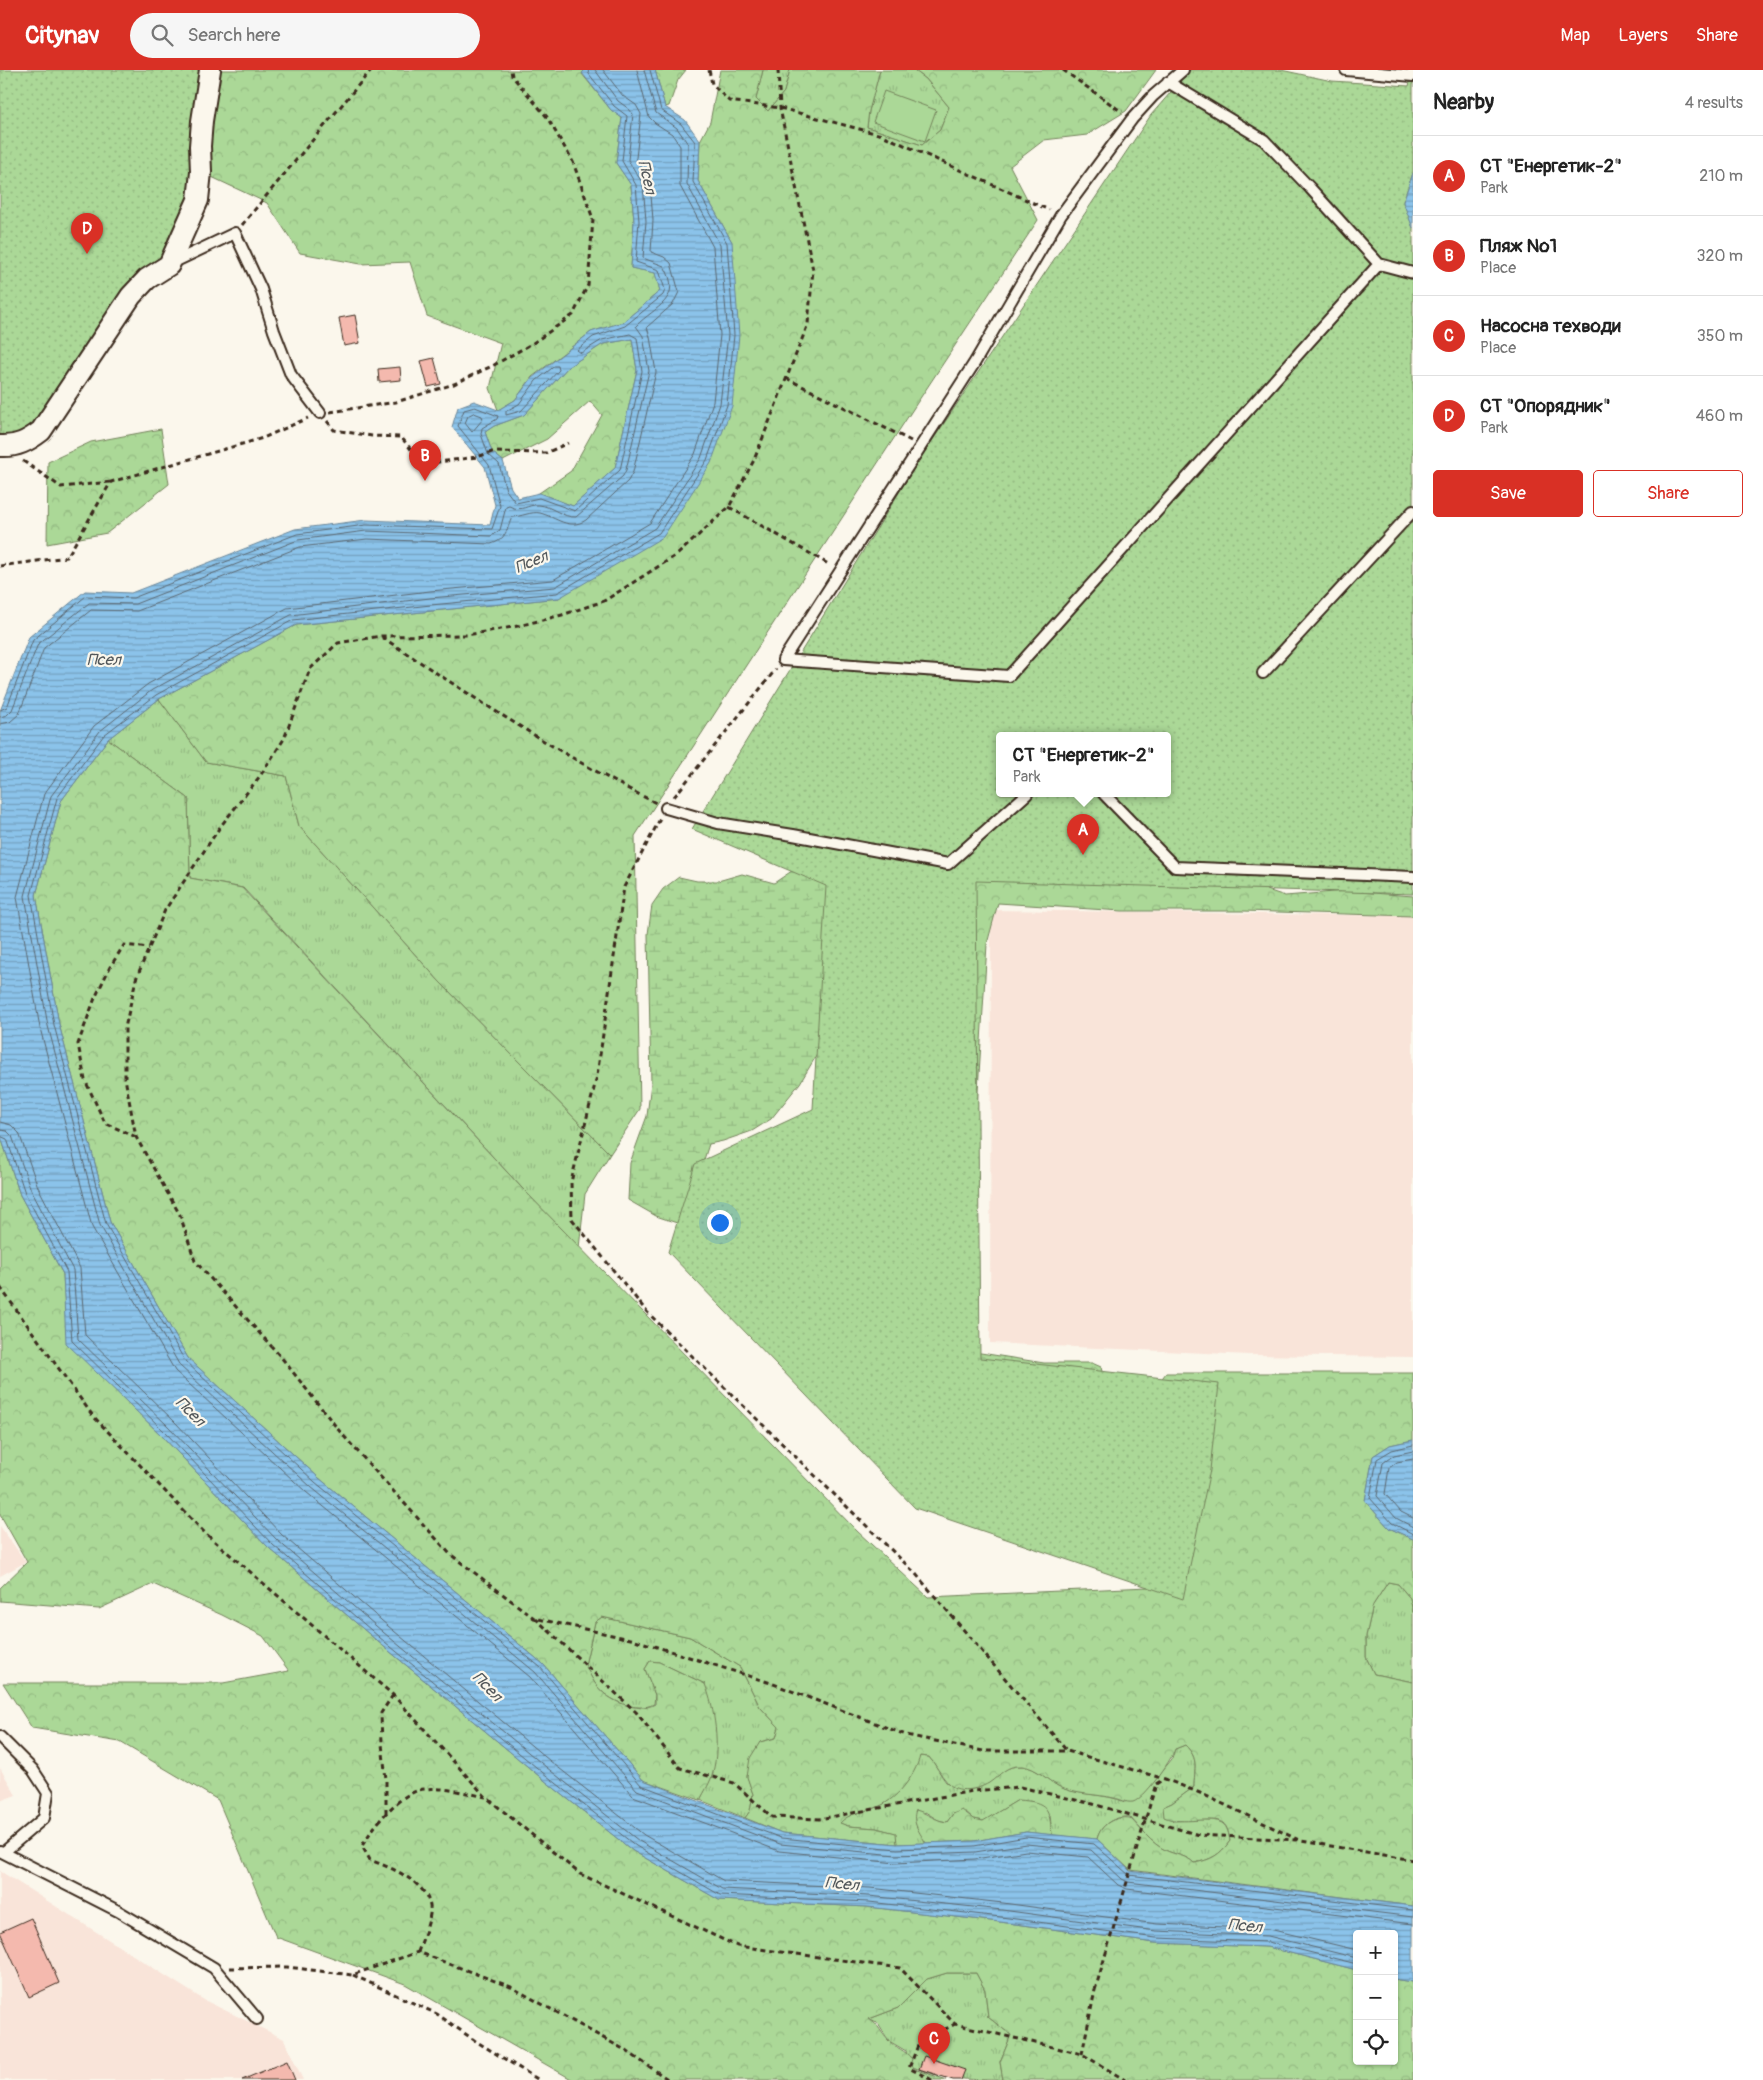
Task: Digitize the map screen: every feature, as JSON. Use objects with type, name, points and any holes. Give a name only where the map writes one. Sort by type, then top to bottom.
[{"type":"street","points":[[0,446],[14,446],[30,440],[41,431],[131,296],[147,279],[169,264],[198,200],[201,172],[200,146],[210,70]]},
{"type":"lane","points":[[1183,70],[1153,96],[1132,119],[1061,216],[975,362],[783,660],[1009,676],[1379,264]]},
{"type":"lane","points":[[1346,70],[1413,76]]},
{"type":"lane","points":[[1168,82],[1264,140],[1379,264],[1413,273]]},
{"type":"lane","points":[[169,264],[194,254],[235,233],[261,289],[274,332],[291,375],[320,413]]},
{"type":"lane","points":[[1263,673],[1413,511]]},
{"type":"lane","points":[[666,808],[718,824],[793,835],[948,864],[1024,797]]},
{"type":"lane","points":[[1107,797],[1175,867],[1413,876]]},
{"type":"lane","points":[[0,1737],[34,1770],[48,1793],[44,1818],[2,1851],[118,1911],[214,1968],[257,2019]]},
{"type":"path","points":[[235,233],[371,70]]},
{"type":"path","points":[[0,446],[61,486],[111,482],[263,438],[320,413],[396,402],[454,384],[494,365],[533,343],[572,315],[588,285],[593,219],[568,155],[547,117],[512,76],[511,70]]},
{"type":"path","points":[[709,70],[712,84],[729,101],[780,108],[882,135],[1061,216]]},
{"type":"path","points":[[778,70],[780,108],[813,270],[808,324],[754,460],[729,507],[678,554],[604,602],[518,626],[467,635],[381,636],[338,643],[310,669],[284,739],[260,776],[220,827],[165,910],[136,979],[125,1028],[125,1078],[136,1137],[180,1215],[194,1261],[281,1357],[341,1433],[450,1554],[534,1618],[636,1712],[680,1768],[734,1784],[772,1817],[819,1820],[973,1791],[1020,1787],[1093,1804],[1199,1835],[1301,1841],[1413,1860]]},
{"type":"path","points":[[1063,70],[1132,119]]},
{"type":"path","points":[[786,378],[921,446]]},
{"type":"path","points":[[320,413],[334,430],[372,436],[401,437],[423,464],[477,457],[492,452],[546,453],[568,443]]},
{"type":"path","points":[[0,566],[67,556],[111,482]]},
{"type":"path","points":[[729,507],[840,571]]},
{"type":"path","points":[[381,636],[505,718],[606,778],[666,808]]},
{"type":"path","points":[[783,660],[666,808],[624,887],[597,1076],[571,1182],[572,1219],[647,1312],[916,1573],[1067,1751]]},
{"type":"path","points":[[136,1137],[105,1123],[85,1080],[78,1044],[99,990],[110,967],[124,945],[149,948]]},
{"type":"path","points":[[0,1288],[93,1416],[206,1533],[393,1695],[486,1797],[580,1874],[737,1946],[900,1968],[955,2024],[1082,2054],[1125,2080]]},
{"type":"path","points":[[534,1618],[636,1640],[771,1683],[906,1735],[983,1751],[1067,1751],[1165,1779],[1301,1841]]},
{"type":"path","points":[[386,1813],[386,1779],[381,1714],[393,1695]]},
{"type":"path","points":[[1082,2054],[1094,1990],[1156,1784],[1165,1779]]},
{"type":"path","points":[[418,1952],[430,1913],[427,1895],[412,1881],[389,1867],[370,1860],[362,1846],[370,1831],[386,1813],[405,1798],[422,1789],[454,1791],[486,1797]]},
{"type":"path","points":[[352,1974],[418,1952],[511,1987],[625,2050],[669,2080]]},
{"type":"path","points":[[214,1968],[287,1967],[352,1974],[437,2014],[477,2042],[539,2080]]},
{"type":"path","points":[[932,2080],[909,2068],[919,2043],[955,2024]]},
{"type":"shaded area","points":[[991,910],[1413,916],[1413,1357],[1249,1355],[990,1343]]},
{"type":"shaded area","points":[[0,1526],[26,1562],[0,1576]]},
{"type":"shaded area","points":[[0,1768],[16,1795],[0,1801]]},
{"type":"shaded area","points":[[0,1871],[204,2000],[284,2039],[303,2080],[0,2080]]},
{"type":"green space","points":[[0,70],[201,70],[201,172],[169,265],[147,279],[41,431],[0,446]]},
{"type":"green space","points":[[201,70],[585,70],[582,74],[611,110],[622,118],[616,163],[631,185],[634,221],[631,268],[656,273],[660,291],[623,322],[591,332],[532,377],[515,400],[498,410],[490,388],[501,343],[427,316],[410,262],[361,264],[300,253],[267,203],[201,172]]},
{"type":"green space","points":[[655,70],[686,70],[678,80],[669,106],[665,107]]},
{"type":"green space","points":[[720,70],[763,70],[756,99],[768,111],[784,92],[790,70],[880,70],[869,111],[867,127],[922,145],[940,130],[949,107],[926,79],[914,70],[1156,70],[1126,111],[1087,135],[1044,140],[1010,166],[1038,220],[635,836],[640,1109],[610,1154],[440,982],[299,826],[286,776],[206,762],[159,699],[296,625],[559,598],[732,242],[698,181],[700,141],[710,122]]},
{"type":"green space","points":[[763,70],[790,70],[784,92],[768,111],[756,99]]},
{"type":"green space","points":[[880,70],[914,70],[926,79],[949,107],[940,130],[922,145],[867,127],[869,111]]},
{"type":"green space","points":[[1190,70],[1281,70],[1332,81],[1409,86],[1413,70],[1413,173],[1403,201],[1413,228],[1413,894],[976,881],[980,1358],[1219,1384],[1210,1470],[1183,1599],[915,1508],[668,1252],[695,1164],[813,1109],[826,886],[692,829],[916,465],[1151,115]]},
{"type":"green space","points":[[884,91],[936,110],[925,141],[873,122]]},
{"type":"green space","points":[[632,339],[637,370],[615,468],[573,506],[539,493],[571,471],[602,415],[590,401],[547,439],[503,461],[492,452],[485,432],[494,426],[524,415],[568,367],[603,344]]},
{"type":"green space","points":[[161,429],[169,484],[107,533],[47,544],[48,462],[91,442]]},
{"type":"green space","points":[[159,699],[206,762],[286,776],[299,826],[440,982],[610,1154],[585,1194],[579,1248],[243,888],[190,878],[188,798],[108,739]]},
{"type":"green space","points":[[108,739],[188,798],[190,878],[242,888],[521,1187],[857,1531],[928,1597],[1170,1586],[1144,1402],[1166,1373],[1413,1373],[1413,1440],[1390,1445],[1373,1456],[1365,1501],[1389,1528],[1413,1539],[1413,1612],[1410,1598],[1398,1584],[1388,1582],[1373,1605],[1366,1636],[1366,1657],[1374,1674],[1413,1682],[1413,1906],[1130,1870],[1097,1839],[1105,1825],[1119,1818],[1130,1818],[1160,1847],[1188,1858],[1194,1863],[1215,1856],[1230,1841],[1226,1827],[1218,1821],[1179,1821],[1164,1817],[1163,1807],[1172,1803],[1194,1787],[1195,1769],[1193,1755],[1185,1745],[1175,1749],[1163,1770],[1150,1787],[1133,1802],[1064,1789],[1037,1771],[1022,1766],[1011,1767],[989,1783],[973,1789],[956,1788],[947,1782],[929,1757],[920,1756],[914,1772],[904,1787],[890,1800],[883,1805],[852,1815],[840,1823],[848,1826],[876,1828],[896,1833],[897,1844],[782,1833],[745,1818],[750,1811],[753,1794],[747,1777],[750,1758],[760,1742],[776,1738],[779,1727],[760,1707],[740,1667],[690,1637],[602,1617],[595,1622],[585,1665],[597,1686],[608,1697],[632,1707],[648,1707],[655,1704],[655,1695],[645,1669],[650,1661],[659,1662],[705,1684],[711,1705],[716,1739],[715,1762],[711,1779],[700,1800],[643,1780],[543,1664],[319,1478],[188,1358],[110,1222],[59,1024],[36,895],[61,801]]},
{"type":"green space","points":[[814,856],[843,882],[828,1036],[800,1083],[771,1119],[752,1131],[709,1144],[683,1225],[656,1216],[628,1200],[630,1163],[647,1116],[651,1083],[648,934],[652,905],[663,889],[679,877],[697,881],[718,881],[742,874],[774,883]]},
{"type":"green space","points":[[972,859],[1231,878],[1285,896],[1346,891],[1413,896],[1413,916],[1243,911],[1122,911],[998,903],[987,944],[970,1221],[968,1351],[1044,1363],[1092,1363],[1101,1367],[1103,1376],[1101,1394],[911,1341]]},
{"type":"green space","points":[[0,1134],[20,1195],[63,1274],[67,1343],[161,1435],[269,1548],[539,1776],[633,1851],[719,1900],[868,1907],[1000,1922],[1155,1943],[1267,1947],[1353,1969],[1353,2065],[1398,2065],[1398,1980],[1413,1982],[1413,2080],[1003,2080],[1000,2062],[1011,2035],[988,2017],[985,1990],[976,1973],[947,1973],[927,1979],[898,2008],[869,2019],[876,2024],[889,2041],[912,2059],[910,2065],[917,2070],[947,2080],[573,2080],[405,1984],[276,1937],[218,1800],[120,1742],[32,1728],[3,1683],[223,1683],[289,1671],[263,1636],[153,1584],[99,1609],[0,1601],[0,1588],[27,1562],[0,1514]]},
{"type":"green space","points":[[1388,1582],[1398,1584],[1410,1598],[1413,1612],[1413,1682],[1374,1674],[1366,1657],[1366,1636],[1373,1605]]},
{"type":"green space","points":[[602,1617],[690,1637],[740,1667],[760,1707],[779,1727],[776,1738],[760,1742],[747,1776],[753,1794],[750,1811],[745,1818],[700,1800],[713,1774],[705,1684],[659,1662],[650,1661],[645,1669],[655,1695],[654,1704],[639,1707],[615,1701],[595,1684],[585,1665],[595,1622]]},
{"type":"green space","points":[[1185,1745],[1193,1755],[1195,1769],[1194,1787],[1172,1803],[1163,1807],[1173,1821],[1206,1820],[1222,1823],[1227,1829],[1230,1841],[1219,1853],[1200,1862],[1194,1863],[1188,1858],[1169,1852],[1155,1844],[1130,1817],[1119,1818],[1109,1822],[1102,1829],[1097,1839],[1052,1835],[1050,1815],[1018,1800],[984,1821],[974,1819],[966,1812],[953,1814],[947,1822],[938,1820],[925,1812],[916,1824],[926,1843],[897,1844],[895,1833],[876,1828],[848,1826],[839,1823],[851,1815],[875,1808],[890,1800],[909,1779],[919,1756],[929,1757],[946,1782],[957,1787],[977,1788],[985,1785],[1005,1770],[1022,1766],[1037,1771],[1065,1789],[1125,1802],[1142,1795],[1172,1759],[1175,1749]]},
{"type":"green space","points":[[1018,1800],[1036,1802],[1045,1808],[1050,1818],[1052,1835],[1026,1832],[974,1841],[926,1843],[915,1823],[916,1810],[947,1822],[953,1814],[962,1810],[974,1819],[983,1821]]},
{"type":"green space","points":[[947,1973],[976,1973],[985,1990],[988,2017],[1011,2035],[1000,2062],[1003,2080],[943,2076],[909,2065],[906,2051],[889,2041],[878,2024],[869,2019],[898,2008],[927,1979]]},
{"type":"water","name":"Псел","points":[[585,70],[655,70],[665,107],[685,120],[700,141],[698,181],[732,242],[739,335],[732,406],[711,463],[663,537],[559,598],[296,625],[159,699],[108,739],[61,801],[36,895],[59,1024],[110,1222],[188,1358],[319,1478],[543,1664],[643,1780],[782,1833],[897,1844],[974,1841],[1026,1832],[1097,1839],[1130,1871],[1413,1906],[1413,1982],[1398,1980],[1398,1930],[1353,1930],[1353,1969],[1267,1947],[1155,1943],[1000,1922],[868,1907],[719,1900],[633,1851],[539,1776],[376,1640],[269,1548],[161,1435],[66,1343],[63,1274],[20,1195],[0,1134],[0,711],[29,637],[85,591],[131,593],[295,529],[366,520],[490,525],[495,505],[485,467],[452,427],[458,407],[474,401],[498,410],[515,400],[532,378],[591,332],[623,322],[660,291],[655,273],[631,268],[634,221],[631,185],[616,163],[622,118],[611,110],[582,73]],"holes":[[[632,339],[637,370],[615,468],[573,506],[539,493],[518,498],[511,488],[503,461],[492,452],[485,432],[494,426],[524,415],[568,367],[603,344]]]},
{"type":"water","points":[[1413,173],[1413,228],[1403,202]]},
{"type":"water","points":[[1413,1440],[1413,1539],[1389,1528],[1365,1501],[1373,1456],[1390,1445]]},
{"type":"building","points":[[355,315],[360,343],[344,346],[339,318]]},
{"type":"building","points":[[434,358],[441,384],[428,387],[421,361]]},
{"type":"building","points":[[400,367],[401,380],[379,382],[378,369]]},
{"type":"building","points":[[31,1918],[59,1983],[29,1997],[0,1932]]},
{"type":"building","points":[[924,2056],[965,2070],[961,2080],[953,2080],[919,2069]]},
{"type":"building","points":[[287,2061],[295,2080],[242,2080]]},
{"type":"place","name":"СТ \"Опорядник\"","points":[[87,254]]},
{"type":"place","name":"Пляж №1","points":[[425,481]]},
{"type":"place","name":"СТ \"Енергетик-2\"","points":[[1083,855]]},
{"type":"place","name":"Насосна техводи","points":[[934,2064]]}]
